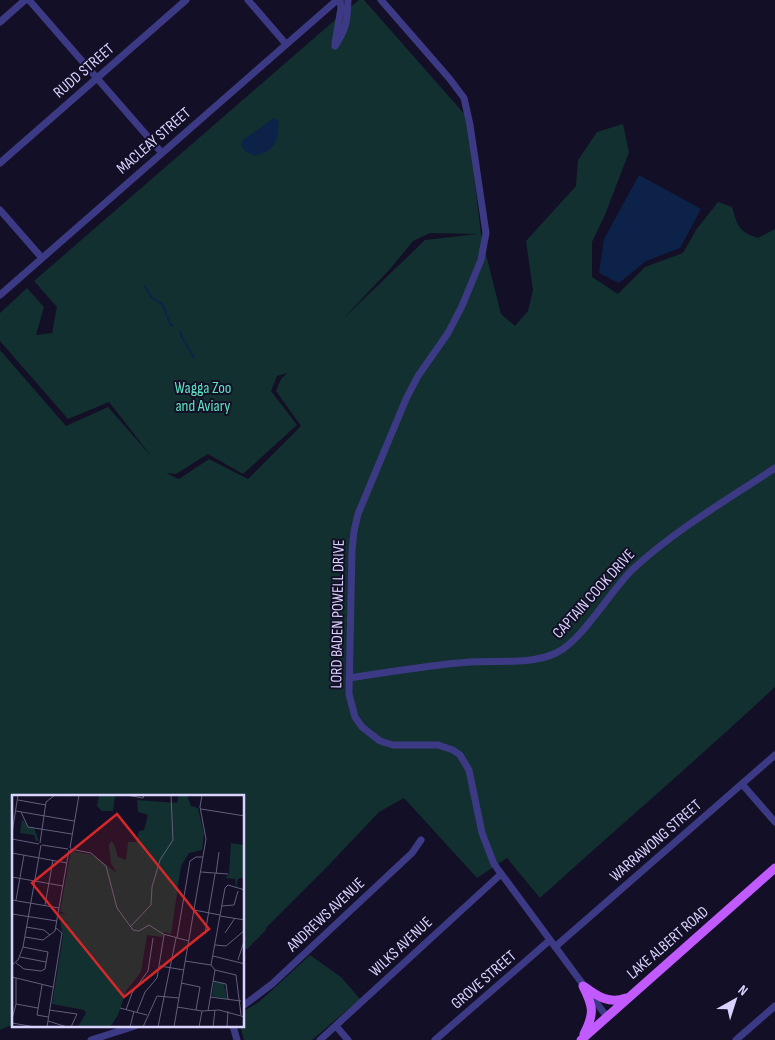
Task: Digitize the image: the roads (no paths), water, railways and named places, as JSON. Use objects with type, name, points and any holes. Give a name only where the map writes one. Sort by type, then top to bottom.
[{"type":"main road","name":"LAKE ALBERT ROAD","points":[[581,1040],[774,871]]},
{"type":"main road","points":[[583,986],[599,997],[606,999],[614,1000],[629,996]]},
{"type":"main road","points":[[581,1040],[590,1021],[593,1008],[583,986]]},
{"type":"street","points":[[0,22],[27,0],[162,152]]},
{"type":"street","name":"RUDD STREET","points":[[0,163],[186,0]]},
{"type":"street","points":[[248,0],[286,44]]},
{"type":"street","points":[[337,0],[341,8],[335,46],[344,32],[348,0]]},
{"type":"street","name":"MACLEAY STREET","points":[[0,295],[337,0]]},
{"type":"street","name":"LORD BADEN POWELL DRIVE","points":[[382,0],[464,98],[470,125],[486,232],[481,260],[462,306],[448,333],[418,376],[406,399],[358,514],[352,550],[351,706],[355,717],[362,727],[380,741],[393,745],[430,744],[446,746],[460,755],[471,778],[485,844],[501,874],[607,1017]]},
{"type":"street","points":[[0,210],[42,258]]},
{"type":"street","name":"CAPTAIN COOK DRIVE","points":[[350,678],[443,664],[538,658],[558,652],[575,639],[622,580],[647,556],[686,527],[775,468]]},
{"type":"street","name":"WARRAWONG STREET","points":[[555,947],[775,755]]},
{"type":"street","points":[[742,784],[775,822]]},
{"type":"street","name":"ANDREWS AVENUE","points":[[245,1003],[272,984],[412,853],[421,840]]},
{"type":"street","name":"WILKS AVENUE","points":[[320,1040],[501,874]]},
{"type":"street","name":"GROVE STREET","points":[[435,1040],[550,940]]},
{"type":"street","points":[[736,1040],[775,1006]]},
{"type":"street","points":[[336,1026],[348,1040]]},
{"type":"street","points":[[91,1040],[129,1028]]},
{"type":"water","points":[[274,118],[278,120],[279,129],[273,146],[266,152],[255,156],[245,151],[241,145],[243,140]]},
{"type":"water","points":[[639,175],[701,209],[680,248],[646,261],[619,283],[599,273],[604,239]]},
{"type":"waterway","points":[[145,286],[151,297],[163,305],[170,324],[173,326]]},
{"type":"waterway","points":[[180,332],[184,342]]},
{"type":"waterway","points":[[186,344],[194,358]]},
{"type":"park label","name":"Wagga Zoo and Aviary","points":[[203,397]]}]
